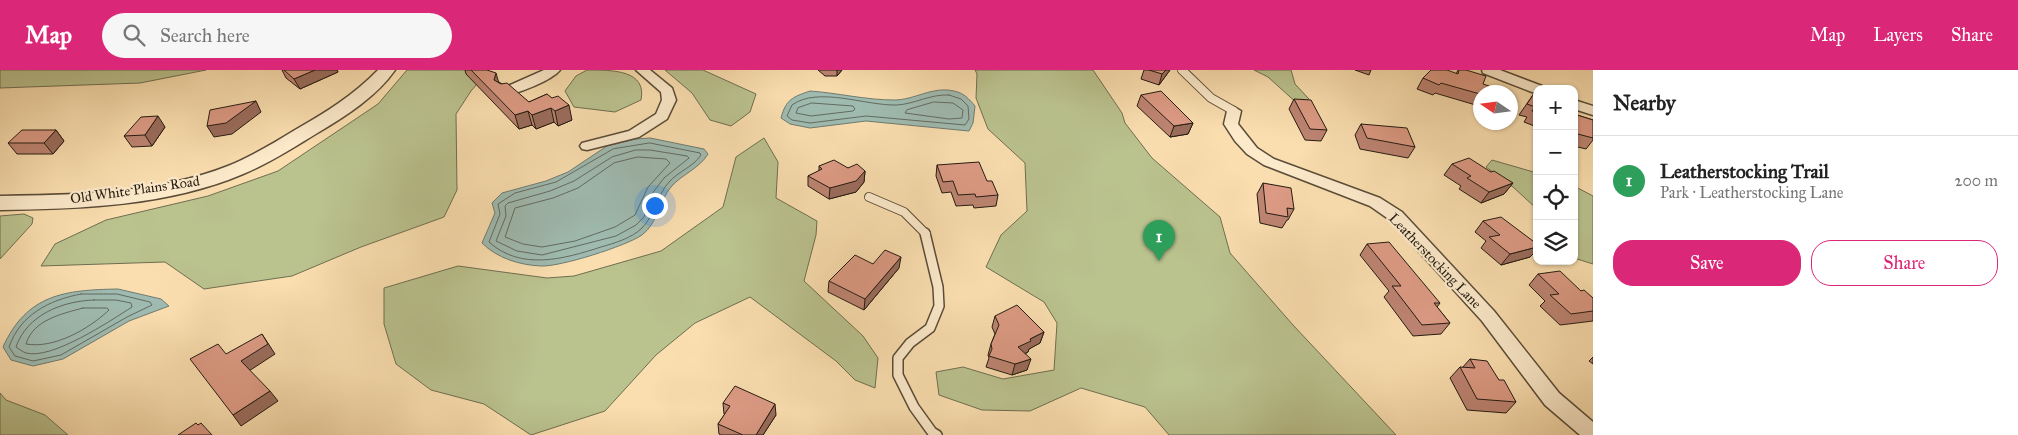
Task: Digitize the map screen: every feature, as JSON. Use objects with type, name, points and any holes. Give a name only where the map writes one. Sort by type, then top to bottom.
[{"type":"street","name":"Old White Plains Road","points":[[0,203],[66,201],[146,192],[179,187],[227,174],[321,123],[366,90],[387,70]]},
{"type":"street","points":[[506,92],[525,85],[554,70]]},
{"type":"street","points":[[586,146],[634,134],[662,116],[670,100],[667,91],[642,70]]},
{"type":"street","points":[[1488,70],[1533,87]]},
{"type":"street","points":[[1578,105],[1593,111]]},
{"type":"street","name":"Leatherstocking Lane","points":[[1234,111],[1231,124],[1252,151],[1295,173],[1375,202],[1396,216],[1488,316],[1552,399],[1593,434]]},
{"type":"lane","points":[[1182,70],[1211,98],[1234,111]]},
{"type":"lane","points":[[869,197],[904,212],[926,234],[938,287],[938,306],[930,328],[910,343],[898,358],[898,375],[914,406],[932,432],[937,435]]},
{"type":"green space","points":[[0,70],[206,70],[140,83],[0,88]]},
{"type":"green space","points":[[407,70],[489,70],[471,91],[456,114],[457,190],[444,217],[361,247],[292,276],[204,289],[165,262],[41,266],[55,244],[106,220],[208,196],[278,171],[378,104]]},
{"type":"green space","points":[[587,70],[607,70],[633,77],[639,83],[641,100],[615,112],[574,107],[565,91],[576,76]]},
{"type":"green space","points":[[665,70],[703,70],[756,94],[750,112],[731,126],[710,120],[692,93]]},
{"type":"green space","points":[[975,70],[1093,70],[1122,113],[1125,123],[1152,158],[1220,217],[1230,253],[1293,325],[1396,435],[1169,435],[1145,407],[1081,388],[1030,411],[982,410],[939,395],[936,372],[963,367],[1003,379],[1054,370],[1057,323],[1044,302],[986,267],[1001,235],[1027,211],[1025,163],[988,129],[976,98],[977,74]]},
{"type":"green space","points":[[1254,70],[1291,70],[1295,84],[1309,99],[1299,105],[1268,77]]},
{"type":"green space","points":[[764,138],[778,162],[776,198],[817,221],[816,235],[804,281],[863,336],[878,358],[875,388],[855,380],[836,361],[750,297],[695,323],[656,355],[605,411],[531,435],[484,404],[431,390],[396,364],[384,324],[384,288],[458,266],[547,278],[574,276],[661,251],[723,207],[736,157]]},
{"type":"green space","points":[[1492,160],[1533,172],[1533,205],[1513,187],[1486,167]]},
{"type":"green space","points":[[1578,188],[1593,196],[1593,264],[1578,259]]},
{"type":"green space","points":[[24,214],[33,218],[32,224],[0,259],[0,216]]},
{"type":"green space","points":[[0,393],[6,400],[45,415],[68,435],[0,435]]},
{"type":"water","points":[[938,90],[954,91],[963,95],[975,106],[973,123],[969,131],[866,121],[810,128],[790,124],[781,118],[785,107],[791,100],[810,91],[894,100]]},
{"type":"water","points":[[650,138],[704,149],[708,154],[700,164],[671,187],[652,224],[642,235],[634,240],[593,255],[563,263],[541,266],[525,264],[501,257],[482,243],[495,213],[492,203],[502,193],[546,181],[568,172],[607,146],[635,139]]},
{"type":"water","points":[[118,289],[161,299],[169,306],[129,321],[63,359],[33,366],[11,360],[3,347],[13,329],[24,316],[50,298],[81,291]]},
{"type":"building","points":[[284,70],[315,70],[294,79]]},
{"type":"building","points":[[471,70],[487,70],[496,73],[494,80],[501,84],[507,83],[529,102],[547,94],[552,98],[558,96],[569,105],[555,111],[551,108],[532,115],[528,111],[515,115]]},
{"type":"building","points":[[1149,70],[1166,70],[1162,74]]},
{"type":"building","points":[[1431,70],[1447,70],[1458,74],[1459,70],[1466,70],[1486,76],[1483,84],[1486,85],[1473,85],[1473,92],[1441,83],[1439,85],[1423,78]]},
{"type":"building","points":[[1161,91],[1193,123],[1174,126],[1141,95]]},
{"type":"building","points":[[1533,95],[1533,106],[1527,104]]},
{"type":"building","points":[[1294,99],[1311,100],[1327,130],[1310,129]]},
{"type":"building","points":[[256,101],[226,123],[207,126],[210,110]]},
{"type":"building","points":[[1578,115],[1593,120],[1593,138],[1578,134]]},
{"type":"building","points":[[158,116],[145,135],[124,136],[141,117]]},
{"type":"building","points":[[1361,124],[1407,128],[1415,147],[1367,138]]},
{"type":"building","points":[[22,130],[56,130],[44,143],[8,143]]},
{"type":"building","points":[[1469,158],[1513,183],[1489,192],[1467,178],[1471,176],[1452,164]]},
{"type":"building","points":[[834,160],[848,168],[857,164],[865,171],[856,181],[830,188],[808,176],[822,169],[819,166]]},
{"type":"building","points":[[979,162],[987,181],[992,181],[998,195],[976,197],[975,194],[958,195],[953,181],[943,182],[937,165]]},
{"type":"building","points":[[1263,183],[1291,188],[1294,209],[1287,208],[1288,217],[1266,213]]},
{"type":"building","points":[[1501,217],[1533,241],[1533,248],[1510,254],[1489,237],[1500,235],[1483,221]]},
{"type":"building","points":[[1389,242],[1440,303],[1434,303],[1450,323],[1422,325],[1392,286],[1401,286],[1367,244]]},
{"type":"building","points":[[885,250],[901,257],[865,299],[829,281],[855,255],[873,264]]},
{"type":"building","points":[[1560,271],[1581,291],[1584,290],[1593,298],[1593,311],[1571,314],[1550,295],[1559,294],[1538,274]]},
{"type":"building","points":[[1017,305],[1044,332],[1018,347],[1031,359],[1015,364],[989,356],[992,349],[991,344],[999,325],[995,316]]},
{"type":"building","points":[[262,334],[268,344],[241,361],[270,391],[233,415],[190,359],[218,344],[226,354]]},
{"type":"building","points":[[1470,359],[1487,361],[1499,380],[1504,380],[1516,402],[1477,399],[1460,367],[1475,368]]},
{"type":"building","points":[[735,386],[775,404],[756,435],[743,435],[718,424],[730,406],[723,403]]},
{"type":"building","points":[[196,423],[198,425],[201,423],[212,435],[178,435]]},
{"type":"place","name":"Leatherstocking Trail","points":[[1159,261]]}]
